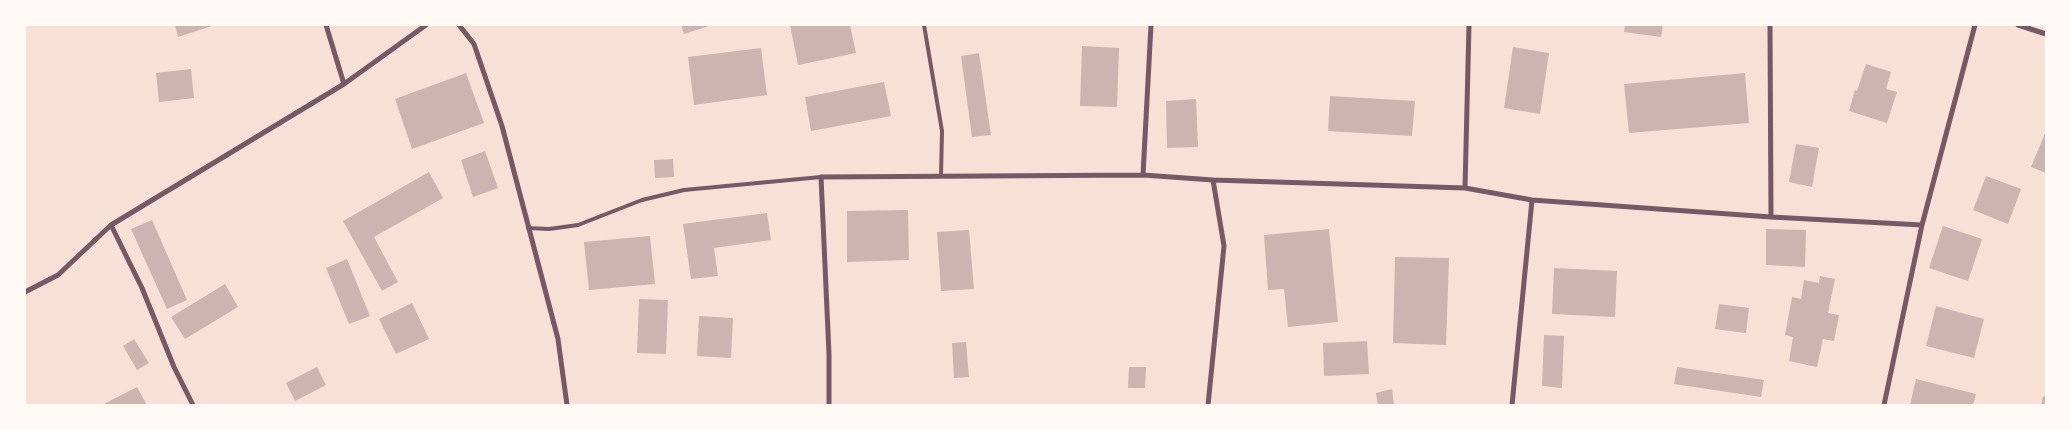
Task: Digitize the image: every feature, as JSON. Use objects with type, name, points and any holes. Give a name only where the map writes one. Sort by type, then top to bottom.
[{"type":"street","points":[[326,25],[344,84]]},
{"type":"street","points":[[25,292],[58,274],[110,225],[344,84],[426,25]]},
{"type":"street","points":[[459,25],[474,44],[502,126],[558,339],[567,405]]},
{"type":"street","points":[[1143,174],[1152,25]]},
{"type":"street","points":[[1465,188],[1469,25]]},
{"type":"street","points":[[1770,25],[1771,217]]},
{"type":"street","points":[[1884,405],[1922,225],[1975,25]]},
{"type":"street","points":[[2018,25],[2046,34]]},
{"type":"street","points":[[829,405],[822,177],[1143,174],[1213,180],[1465,188],[1532,200],[1771,217],[1922,225]]},
{"type":"street","points":[[1208,405],[1224,246],[1213,180]]},
{"type":"street","points":[[1512,405],[1532,200]]},
{"type":"street","points":[[110,225],[142,288],[174,367],[193,405]]},
{"type":"lane","points":[[924,25],[942,131],[941,176]]},
{"type":"lane","points":[[528,228],[578,225],[642,200],[684,190],[822,177]]},
{"type":"building","points":[[175,25],[215,25],[178,37]]},
{"type":"building","points":[[681,25],[712,25],[684,34]]},
{"type":"building","points":[[790,25],[850,25],[856,53],[798,65]]},
{"type":"building","points":[[1625,25],[1663,25],[1661,37],[1624,32]]},
{"type":"building","points":[[1082,46],[1119,48],[1117,107],[1080,106]]},
{"type":"building","points":[[1513,47],[1549,53],[1540,114],[1504,108]]},
{"type":"building","points":[[761,48],[767,95],[694,105],[688,57]]},
{"type":"building","points":[[979,53],[991,135],[972,137],[961,56]]},
{"type":"building","points":[[1866,64],[1891,72],[1886,89],[1897,92],[1887,123],[1849,111],[1855,90],[1857,91]]},
{"type":"building","points":[[191,69],[194,98],[159,102],[156,73]]},
{"type":"building","points":[[466,73],[484,123],[412,149],[395,99]]},
{"type":"building","points":[[1745,73],[1749,123],[1629,133],[1624,84]]},
{"type":"building","points":[[884,82],[891,116],[811,131],[805,97]]},
{"type":"building","points":[[1330,96],[1415,101],[1412,136],[1328,131]]},
{"type":"building","points":[[1196,99],[1198,147],[1167,148],[1166,101]]},
{"type":"building","points":[[2046,131],[2046,173],[2031,167]]},
{"type":"building","points":[[1796,144],[1819,148],[1812,187],[1789,182]]},
{"type":"building","points":[[485,151],[498,188],[473,197],[461,160]]},
{"type":"building","points":[[673,159],[674,177],[655,178],[654,160]]},
{"type":"building","points":[[429,172],[443,198],[374,237],[398,282],[382,291],[343,221]]},
{"type":"building","points":[[1986,176],[2021,189],[2008,224],[1973,210]]},
{"type":"building","points":[[908,210],[909,260],[847,262],[847,211]]},
{"type":"building","points":[[767,213],[771,240],[714,248],[718,276],[691,279],[683,224]]},
{"type":"building","points":[[152,220],[187,300],[167,309],[131,229]]},
{"type":"building","points":[[1943,226],[1982,239],[1968,281],[1929,268]]},
{"type":"building","points":[[1329,229],[1338,322],[1288,327],[1284,289],[1268,290],[1264,235]]},
{"type":"building","points":[[1766,229],[1806,230],[1805,267],[1766,265]]},
{"type":"building","points":[[969,230],[974,289],[941,291],[937,232]]},
{"type":"building","points":[[650,236],[655,284],[589,290],[584,242]]},
{"type":"building","points":[[1395,257],[1449,258],[1446,345],[1393,343]]},
{"type":"building","points":[[347,259],[370,316],[349,324],[326,268]]},
{"type":"building","points":[[1554,268],[1617,271],[1615,317],[1552,314]]},
{"type":"building","points":[[1820,276],[1835,279],[1828,313],[1839,315],[1834,341],[1823,339],[1817,367],[1789,361],[1793,337],[1785,335],[1792,297],[1801,299],[1804,280],[1819,283]]},
{"type":"building","points":[[225,284],[238,307],[185,339],[171,317]]},
{"type":"building","points":[[639,299],[668,300],[666,354],[637,353]]},
{"type":"building","points":[[412,303],[429,339],[396,354],[379,319]]},
{"type":"building","points":[[1719,304],[1749,308],[1746,333],[1715,329]]},
{"type":"building","points":[[1936,306],[1984,319],[1974,358],[1926,346]]},
{"type":"building","points":[[699,316],[733,318],[731,358],[697,356]]},
{"type":"building","points":[[1544,335],[1564,336],[1562,388],[1542,386]]},
{"type":"building","points":[[134,339],[149,363],[137,370],[123,346]]},
{"type":"building","points":[[1367,341],[1369,374],[1324,376],[1323,343]]},
{"type":"building","points":[[966,342],[969,377],[954,378],[952,343]]},
{"type":"building","points":[[317,367],[326,385],[295,401],[286,383]]},
{"type":"building","points":[[1129,367],[1146,367],[1145,388],[1128,388]]},
{"type":"building","points":[[1677,367],[1764,380],[1761,397],[1674,384]]},
{"type":"building","points":[[1916,379],[1976,394],[1973,405],[1910,405]]},
{"type":"building","points":[[137,387],[147,405],[102,405]]},
{"type":"building","points":[[1392,389],[1394,405],[1378,405],[1376,393]]},
{"type":"building","points":[[2043,396],[2046,397],[2046,405],[2041,405]]}]
